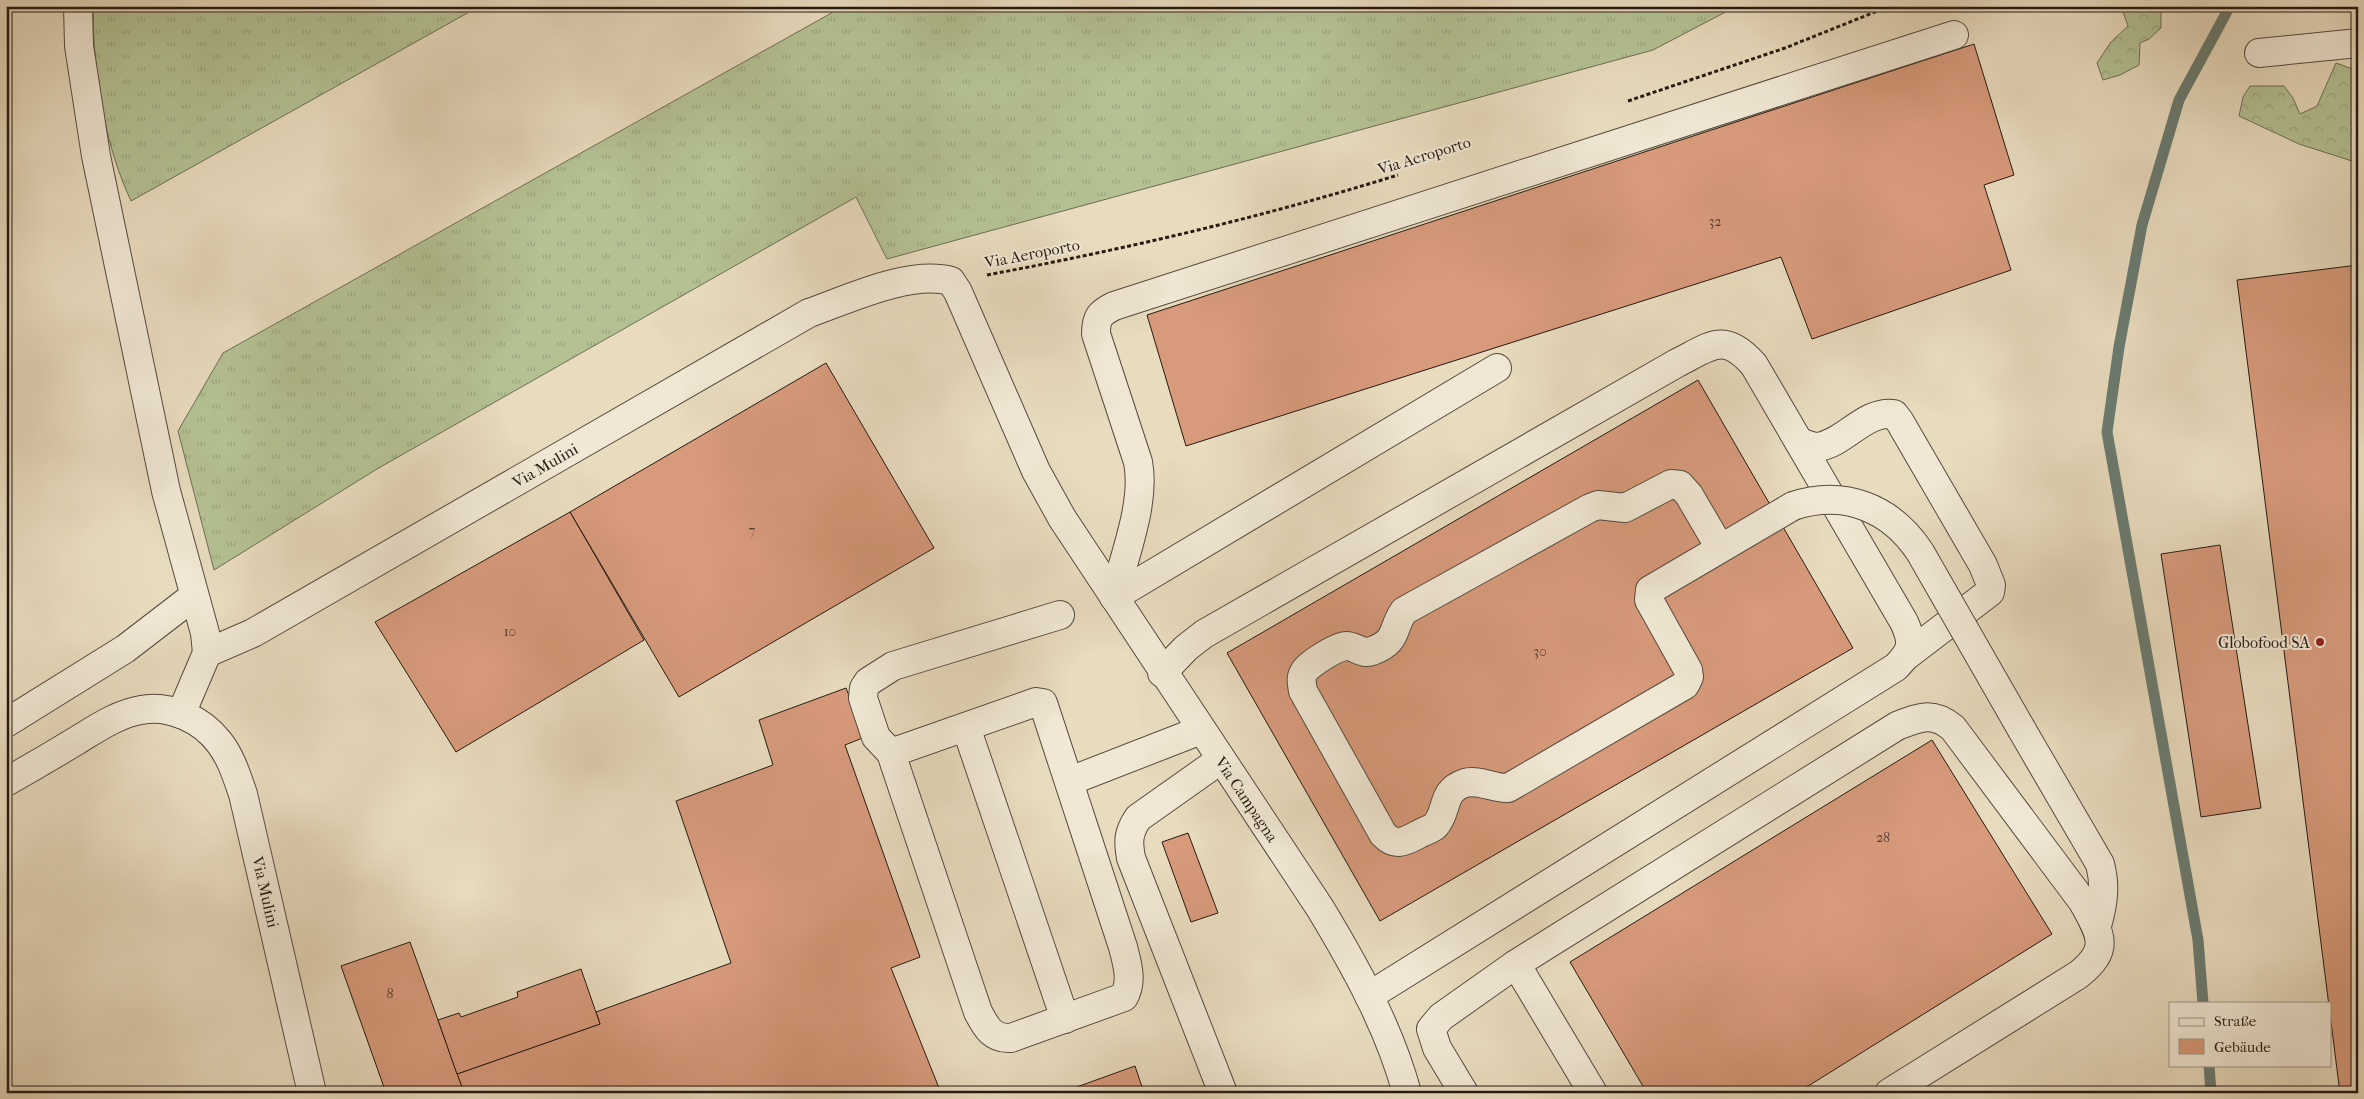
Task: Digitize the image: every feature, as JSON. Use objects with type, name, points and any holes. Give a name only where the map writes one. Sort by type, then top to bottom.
[{"type":"street","points":[[78,6],[79,46],[92,132],[166,491],[205,633],[207,653],[181,714]]},
{"type":"street","points":[[1114,597],[1138,504],[1141,479],[1138,462],[1096,334],[1096,321],[1101,313],[1124,303],[1954,35]]},
{"type":"street","points":[[2259,53],[2358,43]]},
{"type":"street","name":"Via Mulini","points":[[207,653],[253,633],[809,313],[866,293],[914,280],[940,278],[951,281]]},
{"type":"street","name":"Via Campagna","points":[[951,281],[958,292],[1036,471],[1062,518],[1162,673],[1320,908],[1351,960],[1369,996],[1407,1093]]},
{"type":"street","points":[[1162,673],[1186,648],[1204,634],[1677,363],[1712,346],[1726,344],[1741,351],[1754,365],[1904,622],[1910,634],[1911,646],[1906,656]]},
{"type":"street","points":[[1114,597],[1497,368]]},
{"type":"street","points":[[1369,996],[1896,667],[1906,656],[1990,592],[1991,585],[1984,564],[1894,414],[1886,413],[1874,416],[1819,447],[1799,442]]},
{"type":"street","points":[[1720,548],[1689,495],[1680,485],[1671,484],[1626,508],[1598,505],[1590,508],[1404,611],[1399,618],[1396,633],[1390,641],[1372,651],[1364,653],[1350,646],[1343,646],[1313,662],[1304,671],[1301,679],[1303,691],[1383,834],[1389,840],[1404,842],[1434,827],[1449,793],[1465,783],[1475,782],[1499,788],[1508,788],[1685,685],[1688,670],[1649,600],[1650,590],[1793,506],[1820,500],[1852,501],[1867,505],[1887,516],[1902,528],[1920,552],[2100,864],[2104,881],[2104,903],[2096,926]]},
{"type":"street","points":[[6,723],[125,649],[194,596]]},
{"type":"street","points":[[891,753],[1036,702],[1043,703],[1123,947],[1129,978],[1128,990],[1124,996],[1011,1038],[1001,1039],[992,1034],[984,1025],[891,753],[876,737],[863,698],[864,688],[868,682],[893,666],[1060,615]]},
{"type":"street","name":"Via Mulini","points":[[6,782],[107,722],[142,709],[162,709],[181,714],[202,725],[219,742],[232,765],[243,794],[312,1093]]},
{"type":"street","points":[[1464,1093],[1437,1048],[1431,1028],[1441,1017],[1516,964],[1897,726],[1915,719],[1931,716],[1943,720],[1953,728],[2083,902],[2096,926],[2102,943],[2099,955],[2092,965],[2078,976],[1889,1093]]},
{"type":"street","points":[[966,727],[1065,1019]]},
{"type":"street","points":[[1070,781],[1201,730]]},
{"type":"street","points":[[1220,760],[1138,818],[1129,831],[1128,842],[1131,858],[1223,1093]]},
{"type":"street","points":[[1516,964],[1593,1093]]},
{"type":"path","points":[[1619,104],[1786,48],[1890,6]]},
{"type":"path","name":"Via Aeroporto","points":[[951,281],[1082,257],[1252,218],[1405,173]]},
{"type":"green space","points":[[94,6],[480,6],[131,201],[113,155],[102,108],[95,50]]},
{"type":"green space","points":[[844,6],[1737,6],[1653,50],[887,259],[856,197],[377,469],[214,570],[178,431],[223,353]]},
{"type":"green space","points":[[2121,6],[2161,6],[2161,28],[2149,39],[2140,43],[2139,65],[2120,75],[2103,80],[2097,63],[2111,42],[2128,26]]},
{"type":"green space","points":[[2336,63],[2358,71],[2358,163],[2299,144],[2239,116],[2243,97],[2250,86],[2284,86],[2293,98],[2300,114],[2317,106]]},
{"type":"building","points":[[1974,44],[2014,175],[1984,185],[2011,270],[1812,339],[1781,257],[1186,446],[1147,315]]},
{"type":"building","name":"Globofood SA","points":[[2358,265],[2358,1093],[2340,1093],[2332,1030],[2332,1002],[2328,1002],[2237,280]]},
{"type":"building","points":[[826,363],[934,548],[679,697],[570,512]]},
{"type":"building","points":[[1698,380],[1853,648],[1380,921],[1227,653]]},
{"type":"building","points":[[570,512],[644,640],[456,752],[375,622]]},
{"type":"building","name":"Globofood SA","points":[[2220,545],[2261,808],[2201,817],[2161,554]]},
{"type":"building","points":[[846,688],[865,737],[845,745],[920,957],[891,968],[941,1093],[875,1093],[874,1089],[863,1093],[464,1093],[457,1074],[600,1024],[596,1012],[731,963],[676,801],[773,765],[759,720]]},
{"type":"building","points":[[1932,740],[2052,934],[1797,1093],[1647,1093],[1570,962]]},
{"type":"building","points":[[1188,833],[1218,913],[1191,922],[1162,842]]},
{"type":"building","points":[[410,942],[464,1093],[386,1093],[341,966]]},
{"type":"building","points":[[581,969],[600,1024],[457,1074],[438,1020],[459,1013],[461,1017],[518,997],[517,992]]},
{"type":"building","points":[[1135,1066],[1144,1093],[1060,1093]]},
{"type":"waterway","points":[[2203,1002],[2198,940],[2107,432],[2119,347],[2142,225],[2179,100],[2230,6]]},
{"type":"waterway","points":[[2209,1066],[2211,1093]]},
{"type":"place","name":"Globofood SA","points":[[2320,642]]}]
